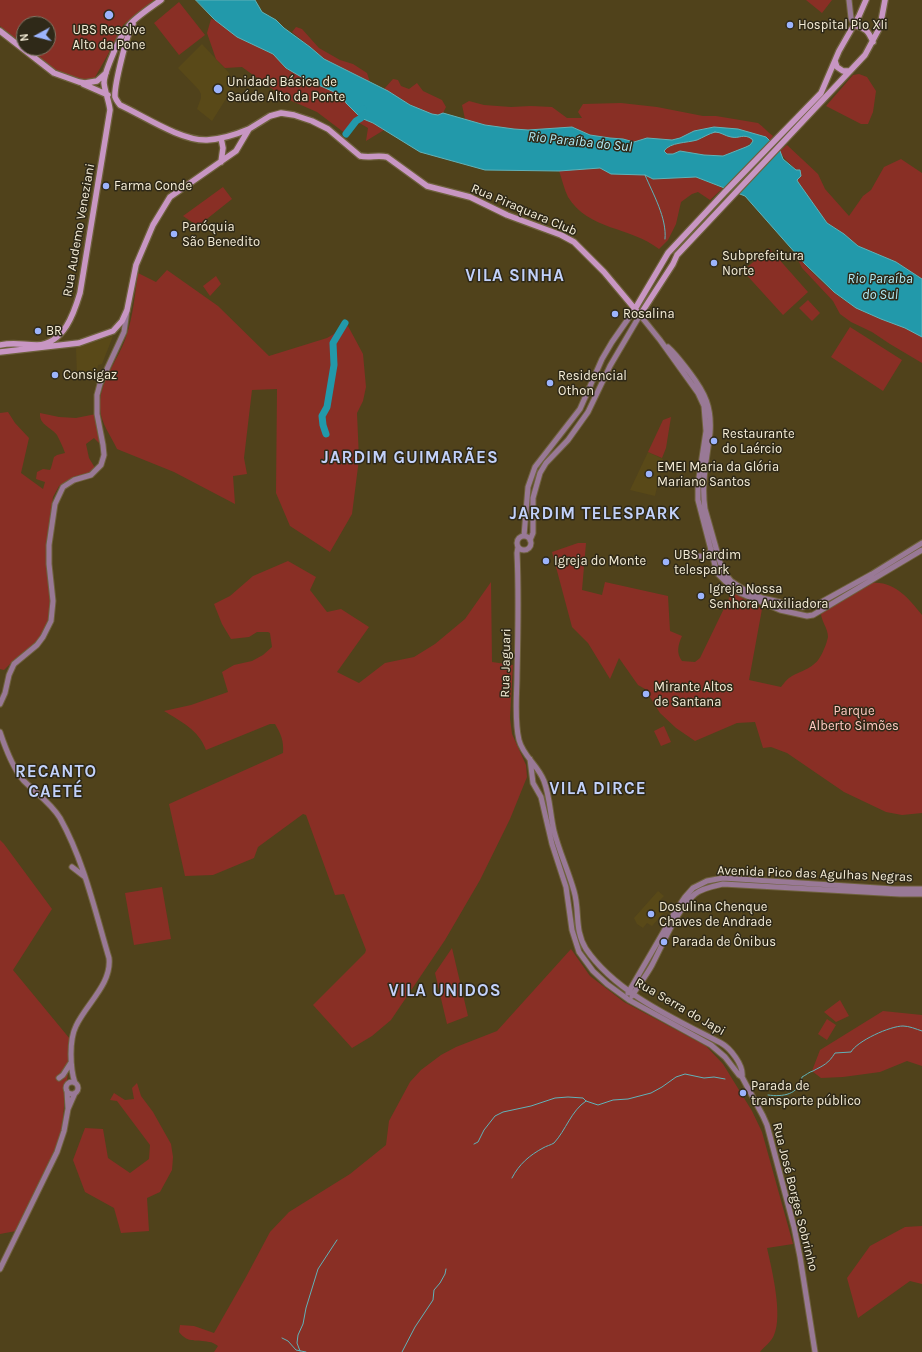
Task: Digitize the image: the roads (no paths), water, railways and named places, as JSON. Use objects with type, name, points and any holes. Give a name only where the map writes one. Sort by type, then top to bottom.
[{"type":"main road","name":"Rua Audemo Veneziani","points":[[0,345],[17,343],[40,344],[48,342],[58,336],[71,321],[80,293],[106,140],[110,110],[104,82],[107,70],[119,39],[126,28],[137,17],[161,0]]},
{"type":"main road","points":[[640,315],[673,264],[676,255],[806,118],[809,110],[821,93],[846,38],[866,0]]},
{"type":"main road","points":[[635,309],[668,253],[724,193],[850,72],[865,55],[880,27],[885,0]]},
{"type":"main road","name":"Rua Audemo Veneziani","points":[[120,105],[116,100],[118,77],[126,40],[137,17]]},
{"type":"main road","points":[[854,25],[865,28],[873,42]]},
{"type":"main road","points":[[0,31],[54,73],[79,82],[107,95],[116,90]]},
{"type":"main road","points":[[835,61],[837,67],[843,71],[850,72]]},
{"type":"main road","points":[[79,82],[92,83],[97,81],[107,70],[116,70],[118,77]]},
{"type":"main road","points":[[110,110],[114,105],[120,105],[181,135],[202,140],[229,137],[249,129]]},
{"type":"main road","name":"Rua Piraquara Club","points":[[249,129],[270,116],[281,113],[294,115],[312,121],[328,129],[360,156],[365,157],[379,155],[387,157],[427,186],[470,198],[508,215],[562,235],[574,242],[604,272],[640,315]]},
{"type":"main road","points":[[0,352],[79,343],[113,331],[122,321],[127,310],[136,265],[153,225],[163,207],[170,198],[236,151],[249,129]]},
{"type":"main road","points":[[221,138],[223,148],[221,162]]},
{"type":"main road","points":[[58,336],[60,346]]},
{"type":"street","points":[[849,0],[851,18],[854,25]]},
{"type":"street","points":[[524,536],[526,499],[530,478],[534,467],[580,408],[602,359],[635,309]]},
{"type":"street","points":[[0,704],[14,664],[37,645],[44,637],[51,621],[53,601],[49,564],[49,545],[55,504],[63,487],[74,480],[92,475],[101,465],[104,455],[97,414],[97,395],[100,384],[124,332],[127,310]]},
{"type":"street","points":[[524,536],[520,538],[517,544],[523,550],[528,550],[531,544],[530,540],[534,533],[533,498],[540,473],[546,463],[568,440],[588,412],[610,366],[640,315],[698,393],[704,406],[706,431],[698,484],[698,500],[712,548],[717,573],[730,586],[740,593],[780,610],[807,616],[813,615],[922,550]]},
{"type":"street","points":[[113,331],[119,335],[121,339]]},
{"type":"street","points":[[660,340],[677,356],[703,391],[708,404],[710,431],[703,484],[703,499],[723,571],[731,581],[743,589],[762,598],[802,607],[816,605],[922,544]]},
{"type":"street","points":[[561,433],[563,438],[568,440]]},
{"type":"street","points":[[553,444],[558,446],[559,449]]},
{"type":"street","points":[[524,536],[530,540]]},
{"type":"street","name":"Rua Jaguari","points":[[518,546],[516,553],[518,603],[517,718],[519,740],[524,751],[537,767],[544,780],[554,832],[575,892],[577,918]]},
{"type":"street","points":[[692,555],[704,557],[710,553],[712,548]]},
{"type":"street","name":"Rua Jaguari","points":[[517,564],[523,550]]},
{"type":"street","points":[[816,605],[819,612]]},
{"type":"street","points":[[802,607],[802,615]]},
{"type":"street","points":[[0,732],[21,777],[50,805],[60,819],[89,886],[109,958],[105,979],[74,1030],[68,1084],[66,1087],[68,1109]]},
{"type":"street","name":"Rua Jaguari","points":[[530,759],[533,783],[541,797],[552,844],[566,887],[570,919]]},
{"type":"street","points":[[533,783],[536,780],[544,780]]},
{"type":"street","points":[[539,794],[547,790]]},
{"type":"street","points":[[72,867],[85,877]]},
{"type":"street","name":"Avenida Pico das Agulhas Negras","points":[[628,999],[675,912],[693,888],[707,881],[723,878],[893,889],[922,889]]},
{"type":"street","name":"Avenida Pico das Agulhas Negras","points":[[631,993],[651,967],[679,914],[690,899],[696,893],[709,887],[723,884],[922,894]]},
{"type":"street","name":"Rua Serra do Japi","points":[[577,918],[581,939],[586,949],[604,970],[631,993],[728,1047],[736,1058],[743,1072],[742,1077]]},
{"type":"street","name":"Rua Serra do Japi","points":[[570,919],[575,942],[580,952],[593,970],[607,984],[628,999],[719,1050],[742,1077]]},
{"type":"street","points":[[59,1078],[63,1075],[70,1062]]},
{"type":"street","points":[[0,1269],[57,1152],[64,1131],[68,1109],[78,1089],[73,1077],[70,1062]]},
{"type":"street","name":"Rua José Borges Sobrinho","points":[[742,1077],[767,1125],[794,1227],[815,1352]]},
{"type":"street","points":[[68,1084],[72,1082],[75,1083]]},
{"type":"street","points":[[67,1091],[71,1094],[75,1093]]},
{"type":"water","name":"Rio Paraíba do Sul","points":[[196,0],[255,0],[262,12],[276,20],[324,59],[388,91],[410,105],[432,114],[438,115],[443,113],[485,125],[514,129],[528,130],[572,127],[590,135],[623,139],[634,142],[647,138],[672,140],[694,131],[714,127],[738,129],[766,137],[780,151],[783,159],[796,170],[800,170],[801,176],[797,180],[798,182],[827,223],[844,234],[858,246],[896,262],[922,279],[922,337],[905,328],[856,308],[834,292],[805,264],[745,196],[696,177],[653,179],[645,175],[611,174],[600,168],[559,171],[485,170],[420,152],[373,123],[361,118],[346,103],[343,96],[303,78],[286,68],[273,54],[237,37],[215,20]],"holes":[[[717,132],[731,137],[746,136],[753,141],[750,145],[723,156],[704,155],[680,151],[673,154],[667,154],[664,151],[674,144],[697,140]]]},
{"type":"waterway","points":[[346,134],[356,121],[361,118],[363,109]]},
{"type":"waterway","points":[[645,175],[662,215],[665,239]]},
{"type":"waterway","points":[[326,434],[322,416],[327,407],[334,365],[333,343],[345,323]]},
{"type":"waterway","points":[[768,1095],[779,1096],[790,1094],[798,1088],[802,1077],[826,1064],[835,1053],[851,1052],[860,1043],[882,1031],[903,1026],[922,1031]]},
{"type":"waterway","points":[[474,1144],[478,1142],[484,1130],[495,1116],[503,1112],[531,1106],[555,1098],[583,1098],[586,1101],[598,1105],[613,1100],[628,1099],[651,1093],[676,1077],[685,1074],[704,1078],[714,1077],[725,1079]]},
{"type":"waterway","points":[[512,1178],[521,1164],[529,1157],[544,1147],[554,1143],[572,1115],[586,1101]]},
{"type":"waterway","points":[[300,1351],[297,1343],[298,1335],[303,1324],[306,1308],[318,1269],[337,1240]]},
{"type":"waterway","points":[[402,1352],[415,1327],[433,1300],[434,1290],[440,1283],[446,1269]]},
{"type":"waterway","points":[[282,1338],[288,1341],[296,1350],[306,1352]]},
{"type":"place","name":"UBS Resolve Alto da Pone","points":[[109,15]]},
{"type":"place","name":"Hospital Pio XIi","points":[[790,25]]},
{"type":"place","name":"Unidade Básica de Saúde Alto da Ponte","points":[[218,89]]},
{"type":"place","name":"Farma Conde","points":[[106,186]]},
{"type":"place","name":"Paróquia São Benedito","points":[[174,234]]},
{"type":"place","name":"Subprefeitura Norte","points":[[714,263]]},
{"type":"place","name":"Rosalina","points":[[615,314]]},
{"type":"place","name":"BR","points":[[38,331]]},
{"type":"place","name":"Consigaz","points":[[55,375]]},
{"type":"place","name":"Residencial Othon","points":[[550,383]]},
{"type":"place","name":"Restaurante do Laércio","points":[[714,441]]},
{"type":"place","name":"EMEI Maria da Glória Mariano Santos","points":[[649,474]]},
{"type":"place","name":"Igreja do Monte","points":[[546,561]]},
{"type":"place","name":"UBS jardim telespark","points":[[666,562]]},
{"type":"place","name":"Igreja Nossa Senhora Auxiliadora","points":[[701,596]]},
{"type":"place","name":"Mirante Altos de Santana","points":[[646,694]]},
{"type":"place","name":"Dosulina Chenque Chaves de Andrade","points":[[651,914]]},
{"type":"place","name":"Parada de Ônibus","points":[[664,942]]},
{"type":"place","name":"Parada de transporte público","points":[[743,1093]]},
{"type":"district","name":"VILA SINHA","points":[[515,276]]},
{"type":"district","name":"JARDIM GUIMARÃES","points":[[410,458]]},
{"type":"district","name":"JARDIM TELESPARK","points":[[595,514]]},
{"type":"district","name":"RECANTO CAETÉ","points":[[56,782]]},
{"type":"district","name":"VILA DIRCE","points":[[598,789]]},
{"type":"district","name":"VILA UNIDOS","points":[[445,991]]},
{"type":"park label","name":"Parque Alberto Simões","points":[[854,718]]}]
